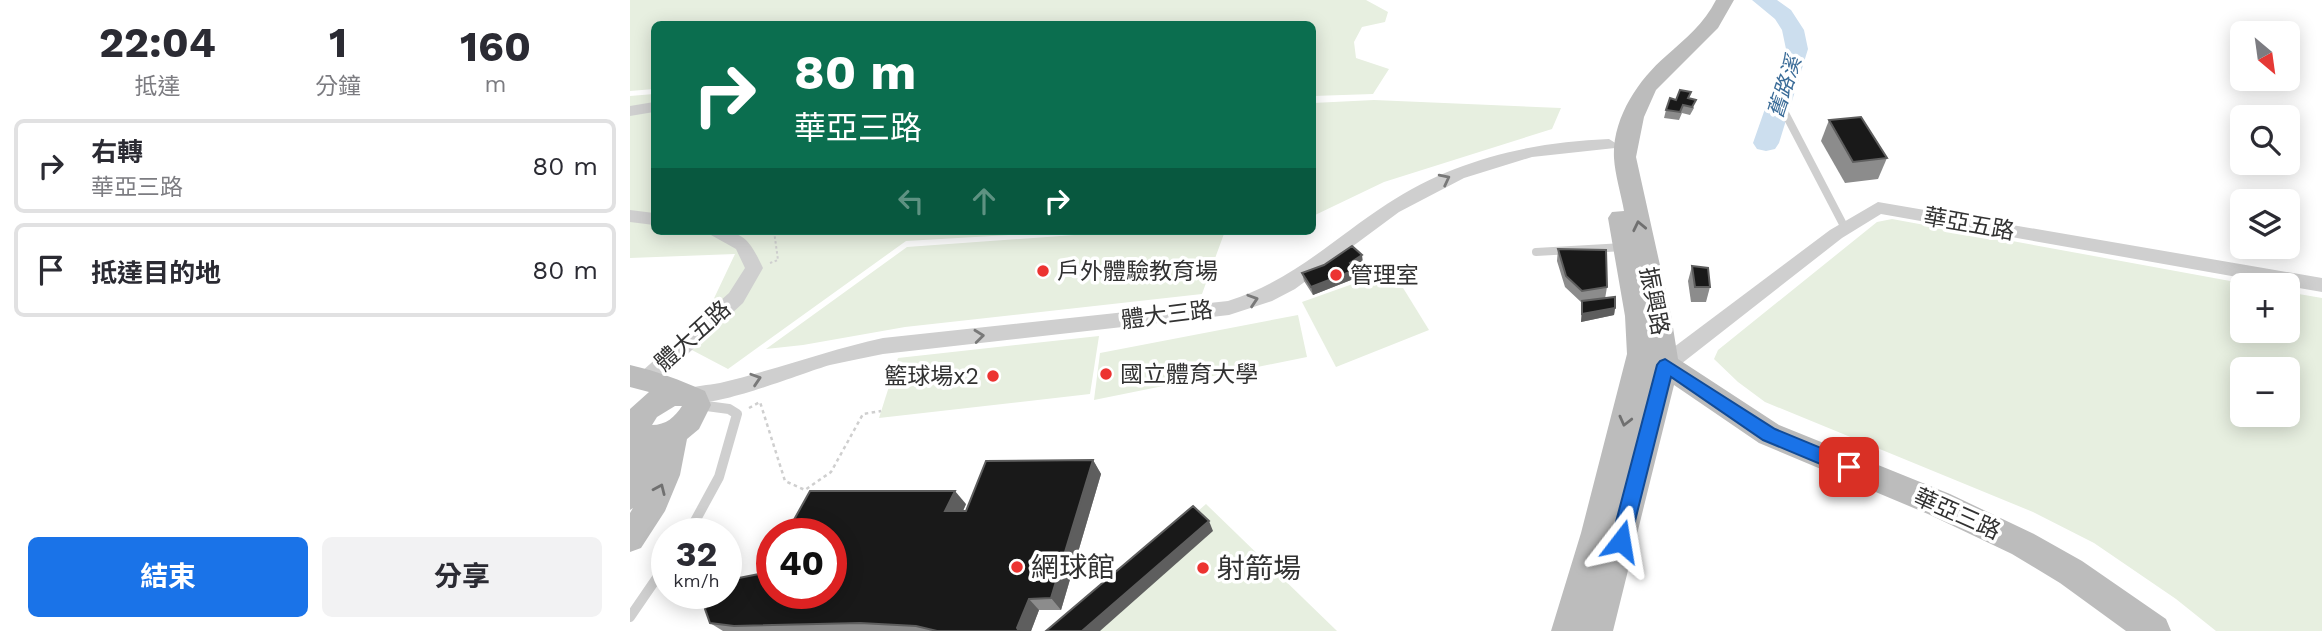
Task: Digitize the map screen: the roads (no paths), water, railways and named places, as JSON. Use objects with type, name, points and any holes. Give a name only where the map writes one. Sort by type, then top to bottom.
[{"type":"street","name":"振興路","points":[[1596,631],[1653,360],[1658,315],[1625,157],[1618,145],[1619,112],[1629,90],[1645,68],[1698,19],[1707,0]]},
{"type":"street","name":"振興路","points":[[1568,631],[1653,360],[1638,316],[1609,160],[1653,80],[1708,29],[1725,0]]},
{"type":"street","points":[[630,111],[651,108]]},
{"type":"street","name":"體大三路","points":[[687,398],[720,391],[831,357],[883,346],[1230,308],[1269,294],[1409,198],[1454,174],[1520,153],[1570,145],[1618,145]]},
{"type":"street","name":"華亞五路","points":[[1653,360],[1878,208],[2322,285]]},
{"type":"street","points":[[630,216],[651,219]]},
{"type":"street","name":"體大五路","points":[[646,405],[736,298],[754,268],[743,245],[724,235]]},
{"type":"street","name":"華亞三路","points":[[1653,360],[1769,435],[1939,504],[2023,544],[2071,572],[2154,631]]},
{"type":"street","points":[[646,405],[687,398]]},
{"type":"street","points":[[630,496],[646,405]]},
{"type":"street","points":[[630,538],[647,517],[664,481],[646,405]]},
{"type":"lane","points":[[1785,113],[1845,228]]},
{"type":"lane","points":[[1536,252],[1625,247]]},
{"type":"lane","points":[[687,398],[729,408],[737,414],[722,474],[697,518]]},
{"type":"lane","points":[[630,617],[651,586]]},
{"type":"waterway","name":"舊路溪","points":[[1763,0],[1783,15],[1793,30],[1797,49],[1766,143]]},
{"type":"place","name":"戶外體驗教育場","points":[[1043,271]]},
{"type":"place","name":"管理室","points":[[1336,275]]},
{"type":"place","name":"國立體育大學","points":[[1106,374]]},
{"type":"place","name":"籃球場x2","points":[[993,376]]},
{"type":"place","name":"網球館","points":[[1017,567]]},
{"type":"place","name":"射箭場","points":[[1203,568]]}]
